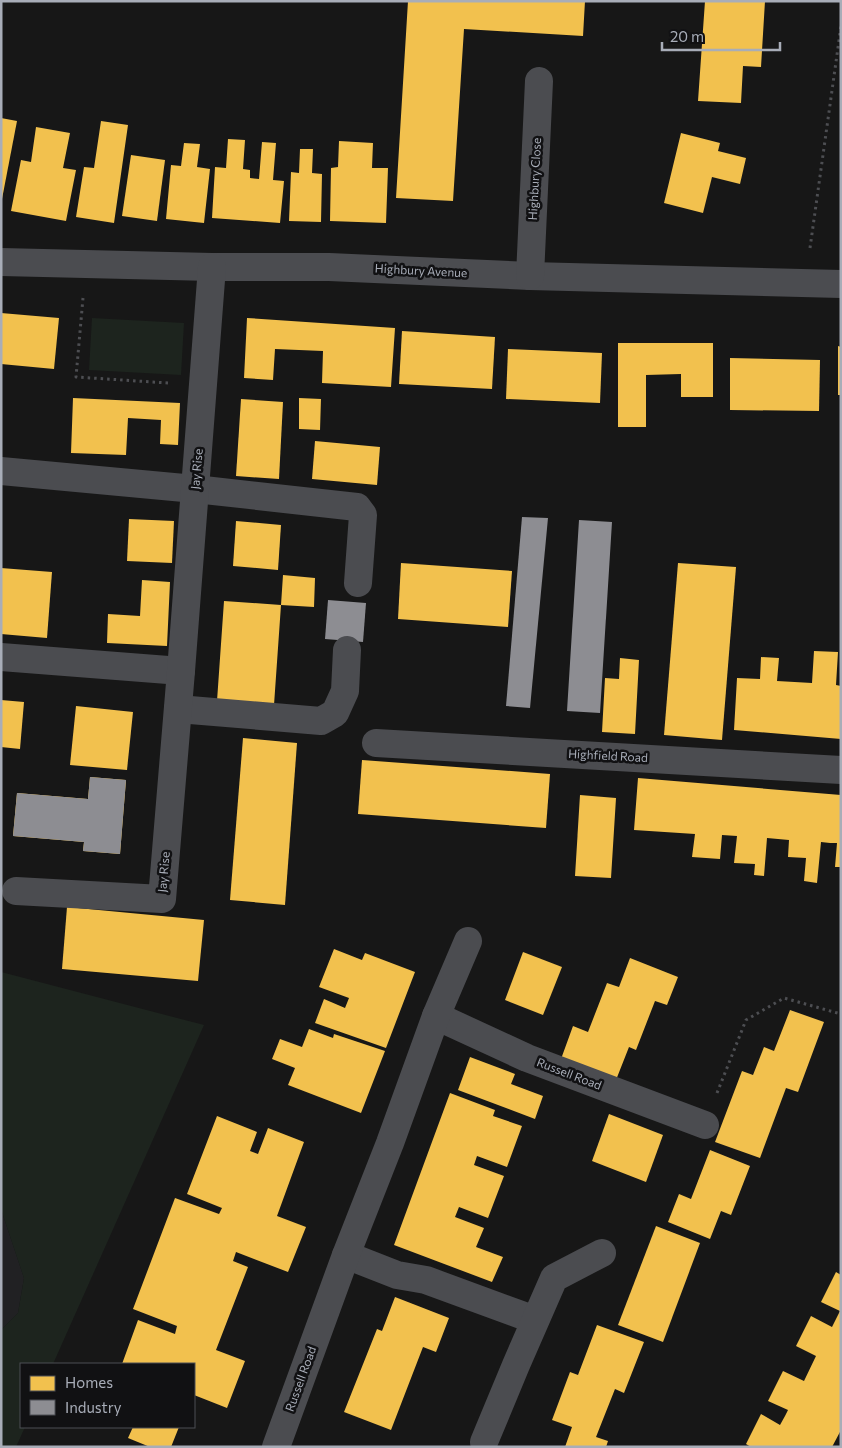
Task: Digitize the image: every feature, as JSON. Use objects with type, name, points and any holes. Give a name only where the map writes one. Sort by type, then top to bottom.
[{"type":"street","name":"Highbury Close","points":[[530,276],[539,81]]},
{"type":"street","name":"Highbury Avenue","points":[[1,262],[212,267],[329,267],[530,276],[841,284]]},
{"type":"street","name":"Jay Rise","points":[[16,891],[162,899],[212,267]]},
{"type":"street","points":[[1,471],[195,489],[357,507],[363,515],[358,583]]},
{"type":"street","points":[[178,709],[321,721],[335,713],[345,690],[348,650]]},
{"type":"street","points":[[1,657],[181,670]]},
{"type":"street","name":"Highfield Road","points":[[376,743],[841,770]]},
{"type":"street","name":"Russell Road","points":[[276,1447],[436,1016],[468,941]]},
{"type":"street","name":"Russell Road","points":[[436,1016],[527,1058],[705,1125]]},
{"type":"street","points":[[484,1442],[554,1278],[602,1253]]},
{"type":"street","points":[[346,1255],[397,1275],[426,1280],[535,1320]]},
{"type":"path","points":[[805,283],[841,26]]},
{"type":"path","points":[[86,264],[76,378],[204,385]]},
{"type":"path","points":[[705,1125],[746,1020],[784,998],[841,1014]]},
{"type":"shaded area","points":[[92,318],[184,323],[181,375],[89,370]]},
{"type":"shaded area","points":[[1,972],[204,1025],[53,1363],[20,1363],[20,1428],[25,1428],[16,1447],[1,1447],[1,1330],[18,1313],[24,1278],[1,1209]]},
{"type":"shaded area","points":[[1,1209],[24,1278],[18,1313],[1,1330]]},
{"type":"building: Homes","points":[[408,1],[585,1],[583,36],[464,29],[453,201],[396,198]]},
{"type":"building: Homes","points":[[705,1],[765,1],[761,67],[743,66],[741,103],[698,101]]},
{"type":"building: Homes","points":[[1,118],[17,121],[2,199],[1,199]]},
{"type":"building: Homes","points":[[101,121],[128,125],[114,223],[76,217],[84,167],[94,168]]},
{"type":"building: Homes","points":[[36,127],[70,133],[63,168],[76,170],[66,221],[11,211],[21,160],[31,162]]},
{"type":"building: Homes","points":[[681,133],[720,143],[718,151],[746,158],[740,184],[712,177],[703,213],[664,203]]},
{"type":"building: Homes","points":[[228,139],[245,140],[243,169],[250,170],[250,178],[259,179],[262,142],[276,143],[273,180],[284,181],[280,223],[212,218],[215,167],[226,168]]},
{"type":"building: Homes","points":[[339,141],[373,143],[372,168],[388,168],[386,223],[330,221],[331,168],[338,167]]},
{"type":"building: Homes","points":[[184,143],[200,144],[197,167],[210,169],[204,223],[166,219],[171,165],[181,166]]},
{"type":"building: Homes","points":[[300,149],[313,149],[312,173],[322,174],[321,222],[289,221],[291,172],[299,173]]},
{"type":"building: Homes","points":[[131,155],[165,160],[157,221],[122,216]]},
{"type":"building: Homes","points":[[1,313],[59,318],[54,369],[1,364]]},
{"type":"building: Homes","points":[[247,318],[395,328],[391,387],[322,383],[323,351],[275,349],[273,380],[244,378]]},
{"type":"building: Homes","points":[[402,331],[495,337],[492,389],[399,384]]},
{"type":"building: Homes","points":[[618,343],[713,343],[713,397],[681,397],[681,374],[646,375],[646,427],[618,427]]},
{"type":"building: Homes","points":[[838,346],[841,347],[841,395],[838,395]]},
{"type":"building: Homes","points":[[508,349],[602,353],[600,403],[506,399]]},
{"type":"building: Homes","points":[[730,358],[820,360],[819,411],[730,410]]},
{"type":"building: Homes","points":[[73,398],[180,403],[178,445],[160,444],[161,420],[128,418],[126,455],[71,453]]},
{"type":"building: Homes","points":[[299,398],[321,399],[320,430],[299,429]]},
{"type":"building: Homes","points":[[241,399],[283,402],[279,479],[236,476]]},
{"type":"building: Homes","points":[[315,441],[380,447],[377,485],[312,479]]},
{"type":"building: Homes","points":[[129,519],[174,521],[172,563],[127,561]]},
{"type":"building: Homes","points":[[236,521],[281,525],[278,570],[233,566]]},
{"type":"building: Homes","points":[[401,563],[512,571],[508,627],[398,619]]},
{"type":"building: Homes","points":[[678,563],[736,567],[722,740],[664,735]]},
{"type":"building: Homes","points":[[1,568],[52,572],[47,638],[1,634]]},
{"type":"building: Homes","points":[[283,575],[315,578],[314,607],[281,605]]},
{"type":"building: Homes","points":[[142,580],[170,582],[167,646],[107,643],[108,614],[140,616]]},
{"type":"building: Homes","points":[[224,601],[281,605],[274,705],[217,701]]},
{"type":"building: Homes","points":[[814,651],[838,652],[836,685],[841,686],[841,739],[734,730],[737,678],[760,679],[761,657],[779,658],[777,681],[812,683]]},
{"type":"building: Homes","points":[[620,658],[639,660],[635,734],[602,732],[605,678],[619,679]]},
{"type":"building: Homes","points":[[1,700],[24,702],[20,749],[1,747]]},
{"type":"building: Homes","points":[[76,706],[133,712],[127,770],[70,765]]},
{"type":"building: Homes","points":[[243,738],[297,743],[285,905],[230,900]]},
{"type":"building: Homes","points":[[362,760],[550,774],[546,828],[358,814]]},
{"type":"building: Homes","points":[[90,777],[126,780],[120,854],[83,851],[84,842],[13,836],[17,793],[88,799]]},
{"type":"building: Homes","points":[[638,778],[841,795],[841,867],[835,867],[837,843],[821,842],[817,883],[804,881],[806,858],[788,857],[789,840],[767,838],[764,876],[754,875],[755,864],[734,863],[737,836],[722,835],[720,859],[692,857],[695,834],[634,830]]},
{"type":"building: Homes","points":[[580,795],[616,798],[611,878],[575,876]]},
{"type":"building: Homes","points":[[67,907],[204,920],[198,981],[62,969]]},
{"type":"building: Homes","points":[[334,949],[362,960],[365,953],[415,972],[386,1048],[315,1023],[324,999],[345,1008],[349,998],[319,987]]},
{"type":"building: Homes","points":[[523,952],[562,967],[543,1015],[505,1000]]},
{"type":"building: Homes","points":[[630,958],[678,977],[667,1005],[655,1001],[636,1050],[629,1047],[616,1080],[561,1059],[573,1026],[588,1032],[607,983],[619,987]]},
{"type":"building: Homes","points":[[790,1010],[824,1022],[798,1092],[786,1088],[760,1158],[715,1142],[742,1071],[753,1075],[764,1047],[774,1051]]},
{"type":"building: Homes","points":[[309,1029],[333,1038],[334,1034],[385,1051],[361,1113],[288,1085],[295,1068],[272,1059],[280,1039],[302,1047]]},
{"type":"building: Homes","points":[[470,1057],[515,1074],[511,1084],[543,1096],[535,1119],[458,1090]]},
{"type":"building: Homes","points":[[450,1093],[495,1110],[493,1116],[522,1126],[507,1167],[477,1156],[474,1165],[504,1176],[488,1218],[459,1207],[455,1217],[484,1228],[476,1247],[503,1257],[492,1282],[394,1245]]},
{"type":"building: Homes","points":[[609,1114],[663,1135],[646,1182],[592,1161]]},
{"type":"building: Homes","points":[[217,1116],[257,1132],[250,1151],[258,1154],[268,1128],[304,1142],[277,1216],[306,1227],[288,1272],[236,1252],[233,1261],[248,1267],[216,1350],[245,1361],[227,1408],[195,1395],[195,1363],[122,1363],[138,1320],[175,1334],[177,1326],[133,1309],[175,1198],[219,1214],[222,1208],[187,1194]]},
{"type":"building: Homes","points":[[710,1150],[750,1166],[731,1215],[721,1211],[710,1239],[668,1222],[679,1194],[691,1199]]},
{"type":"building: Homes","points":[[656,1226],[700,1243],[663,1342],[618,1325]]},
{"type":"building: Homes","points":[[836,1272],[841,1275],[841,1430],[832,1447],[751,1447],[746,1444],[761,1414],[780,1425],[788,1410],[768,1401],[783,1371],[804,1381],[816,1356],[796,1346],[811,1316],[832,1327],[840,1311],[821,1302]]},
{"type":"building: Homes","points":[[395,1297],[449,1318],[436,1352],[423,1347],[391,1430],[344,1412],[377,1329],[382,1331]]},
{"type":"building: Homes","points":[[597,1325],[644,1342],[624,1393],[615,1389],[596,1437],[608,1441],[606,1447],[565,1447],[572,1427],[552,1420],[570,1372],[578,1375]]},
{"type":"building: Homes","points":[[133,1428],[179,1428],[171,1447],[150,1447],[128,1438]]},
{"type":"building: Industry","points":[[522,517],[548,518],[530,708],[506,706]]},
{"type":"building: Industry","points":[[579,520],[612,522],[600,713],[567,711]]},
{"type":"building: Industry","points":[[328,600],[366,603],[363,642],[325,639]]},
{"type":"building: Industry","points":[[90,777],[126,780],[120,854],[83,851],[84,842],[13,836],[17,793],[88,799]]}]
